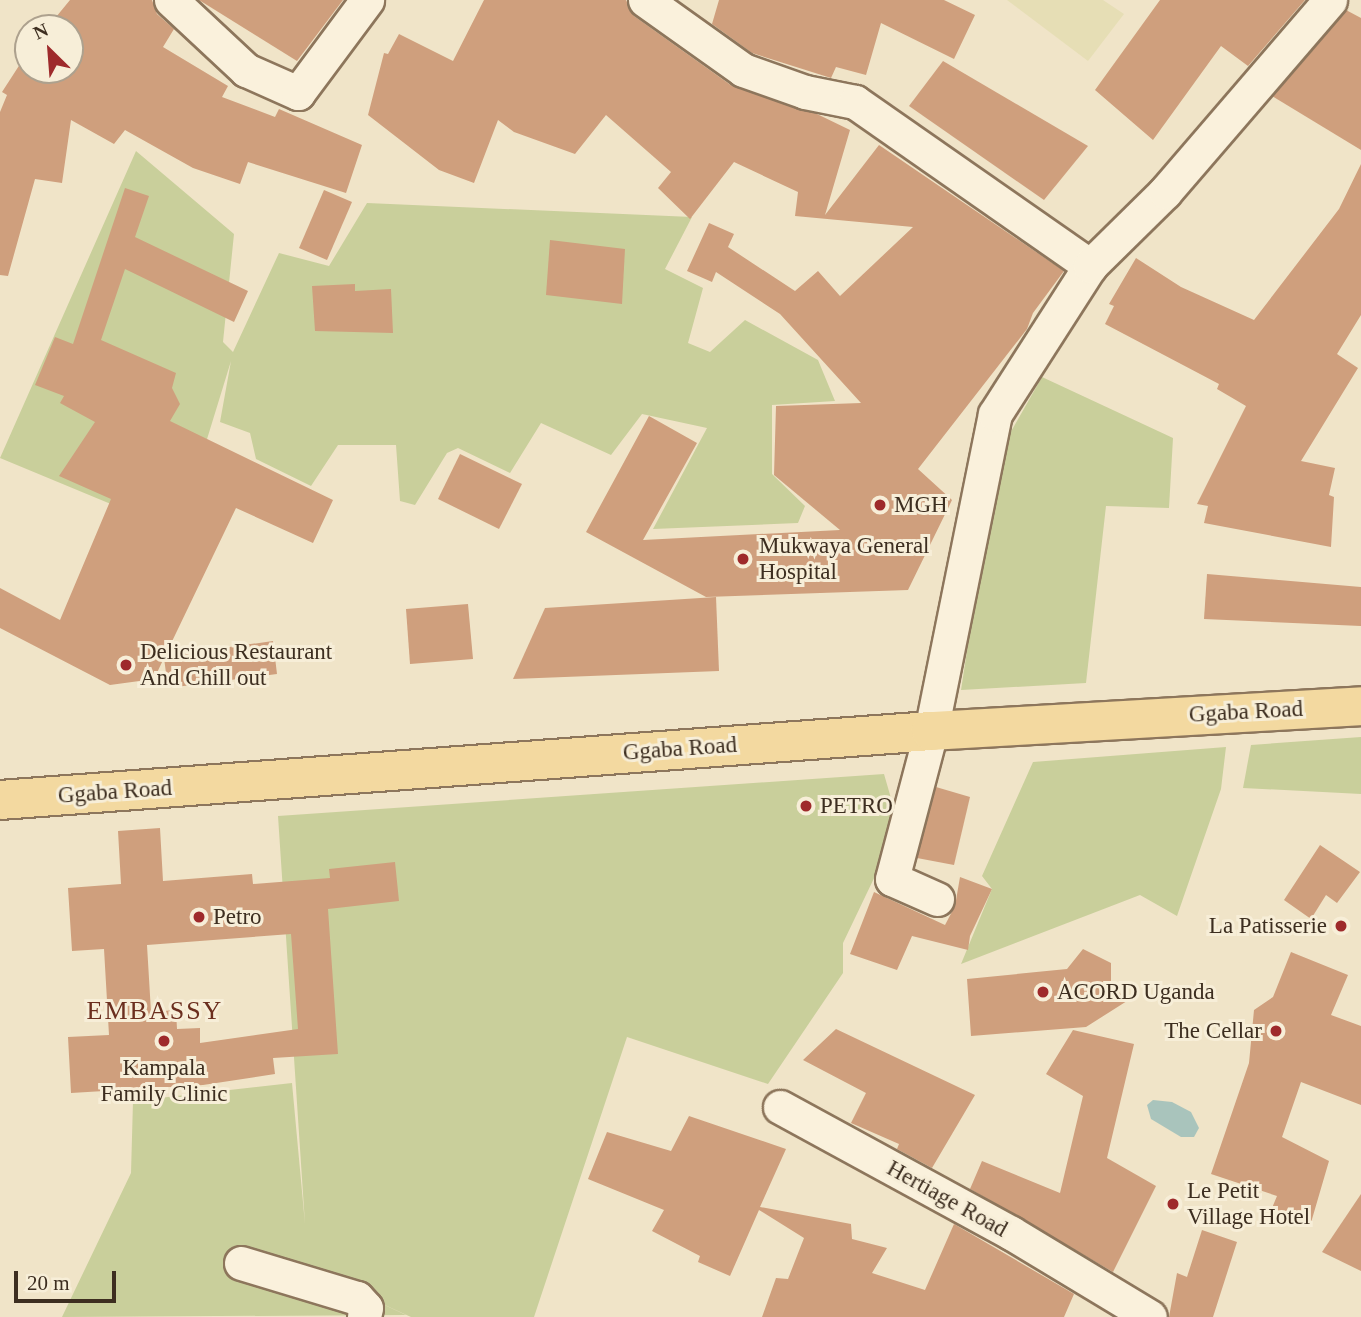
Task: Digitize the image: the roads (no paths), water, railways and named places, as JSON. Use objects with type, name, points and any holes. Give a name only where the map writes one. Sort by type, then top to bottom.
[{"type":"main road","name":"Ggaba Road","points":[[0,800],[931,731],[1361,706]]},
{"type":"street","points":[[171,0],[246,70],[298,93],[367,0]]},
{"type":"street","points":[[645,0],[743,70],[805,92],[855,102],[1090,266]]},
{"type":"street","points":[[937,899],[892,879],[931,731],[995,414],[1090,266],[1165,192],[1330,0]]},
{"type":"street","name":"Hertiage Road","points":[[780,1107],[1103,1305],[1150,1317]]},
{"type":"street","points":[[241,1263],[358,1298],[366,1308],[364,1317]]},
{"type":"water","points":[[1153,1100],[1172,1102],[1191,1112],[1199,1128],[1194,1137],[1181,1137],[1151,1119],[1147,1105]]},
{"type":"place","name":"MGH","points":[[880,505]]},
{"type":"place","name":"Mukwaya General Hospital","points":[[743,559]]},
{"type":"place","name":"Delicious Restaurant And Chill out","points":[[126,665]]},
{"type":"place","name":"PETRO","points":[[806,806]]},
{"type":"place","name":"Petro","points":[[199,917]]},
{"type":"place","name":"La Patisserie","points":[[1341,926]]},
{"type":"place","name":"ACORD Uganda","points":[[1043,992]]},
{"type":"place","name":"The Cellar","points":[[1276,1031]]},
{"type":"place","name":"Kampala Family Clinic","points":[[164,1041]]},
{"type":"place","name":"Le Petit Village Hotel","points":[[1173,1204]]},
{"type":"district","name":"EMBASSY","points":[[155,1011]]}]
